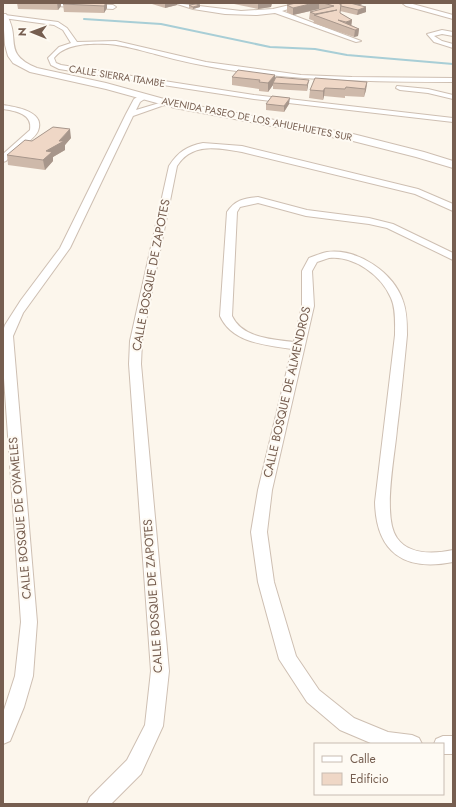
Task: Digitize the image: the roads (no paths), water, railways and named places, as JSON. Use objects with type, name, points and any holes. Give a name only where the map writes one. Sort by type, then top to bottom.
[{"type":"street","points":[[36,3],[114,7]]},
{"type":"street","points":[[177,3],[204,11],[232,13],[276,11],[304,3]]},
{"type":"street","points":[[405,3],[408,6],[453,17]]},
{"type":"street","points":[[276,11],[358,41]]},
{"type":"street","points":[[4,17],[56,24],[65,30],[75,44]]},
{"type":"street","name":"AVENIDA PASEO DE LOS AHUEHUETES SUR","points":[[4,17],[5,31],[10,52],[17,62],[27,67],[162,105],[352,143],[412,158],[453,172]]},
{"type":"street","points":[[453,34],[442,32],[430,34],[431,37],[439,42],[453,46]]},
{"type":"street","name":"CALLE SIERRA ITAMBE","points":[[453,80],[351,80],[277,75],[241,70],[162,54],[126,44],[107,42],[75,44],[62,48],[53,54],[50,60],[58,68],[254,97],[453,120]]},
{"type":"street","name":"AVENIDA PASEO DE LOS AHUEHUETES SUR","points":[[3,58],[9,64],[20,70],[38,76],[141,99]]},
{"type":"street","points":[[154,58],[253,78],[317,85],[415,89],[453,97]]},
{"type":"street","name":"CALLE BOSQUE DE OYAMELES","points":[[3,735],[20,691],[24,676],[29,622],[7,336],[9,328],[19,311],[64,249],[130,114],[141,99]]},
{"type":"street","points":[[130,114],[162,105]]},
{"type":"street","name":"AVENIDA PASEO DE LOS AHUEHUETES SUR","points":[[162,105],[356,138],[410,151],[453,164]]},
{"type":"street","points":[[3,108],[25,112],[34,119],[36,125],[34,131],[3,159]]},
{"type":"street","name":"CALLE BOSQUE DE ZAPOTES","points":[[96,804],[134,767],[154,726],[160,671],[135,364],[136,341],[173,166],[177,157],[187,150],[202,146],[242,149],[418,192],[453,208]]},
{"type":"street","points":[[299,346],[269,342],[245,335],[231,327],[226,316],[232,212],[237,205],[247,201],[269,202],[306,213],[369,221],[390,226],[453,257]]},
{"type":"street","name":"CALLE BOSQUE DE ALMENDROS","points":[[404,743],[387,741],[347,724],[313,696],[288,659],[266,582],[259,532],[265,490],[308,306],[307,271],[313,260],[328,256],[348,258],[361,263],[377,272],[389,284],[398,303],[401,335],[384,487],[383,515],[387,535],[398,550],[423,559],[453,556]]},
{"type":"waterway","points":[[84,19],[161,24],[270,47],[315,49],[347,55],[453,64]]}]
